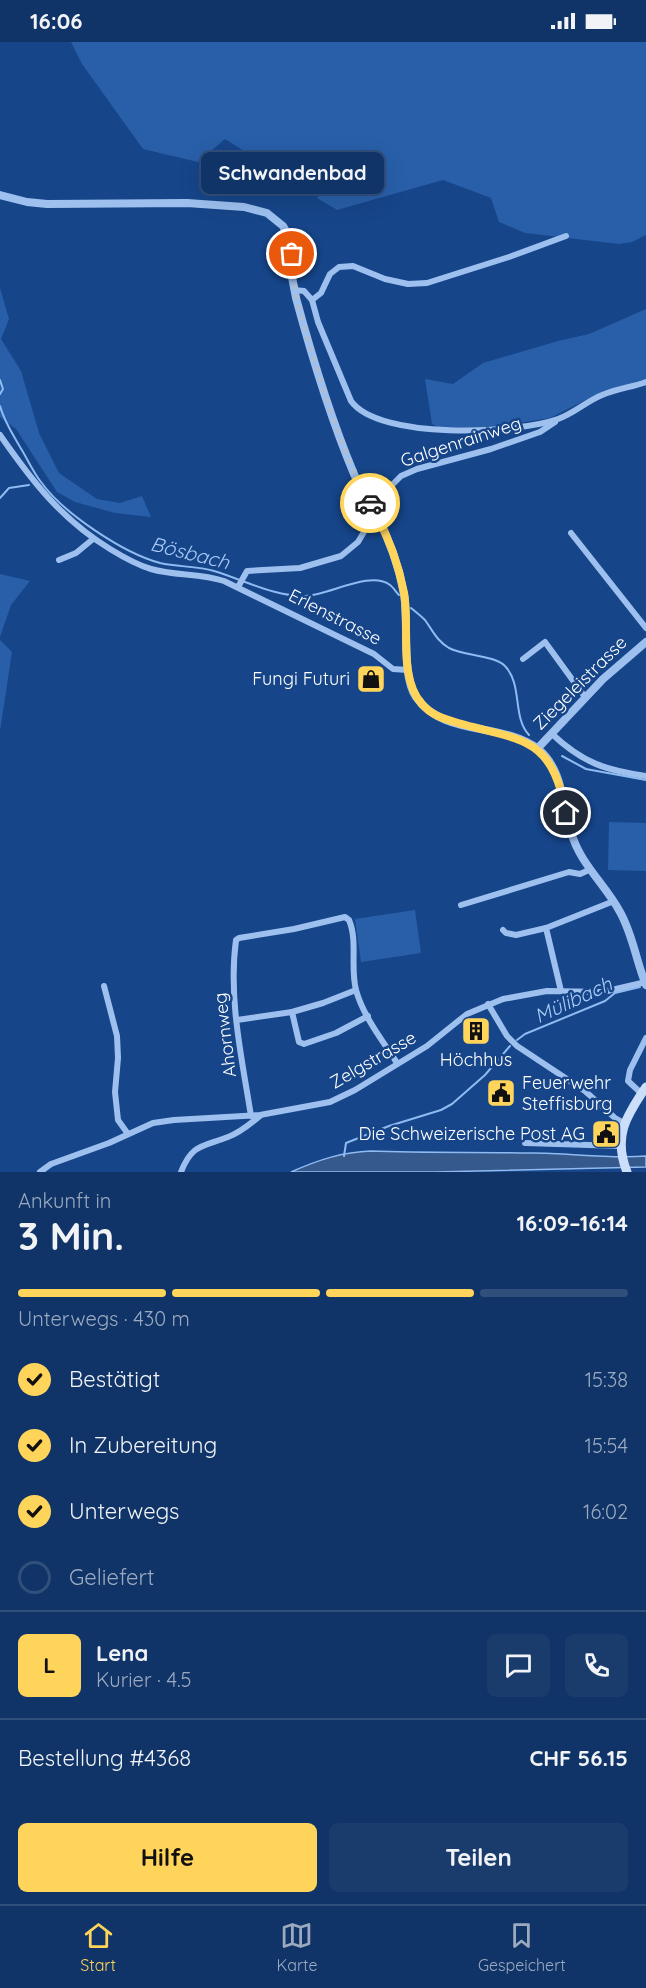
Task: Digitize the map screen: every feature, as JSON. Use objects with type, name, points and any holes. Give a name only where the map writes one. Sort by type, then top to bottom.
[{"type":"main road","points":[[626,1170],[621,1148],[624,1123],[644,1090]]},
{"type":"street","points":[[0,195],[47,204],[227,205],[261,211],[276,219],[287,232],[292,250],[294,290],[334,425],[355,476],[395,558],[402,582],[408,670],[413,692],[421,704],[435,715],[513,737],[537,748],[550,763],[558,780],[573,839],[589,870],[614,901],[625,921],[646,983]]},
{"type":"street","points":[[312,300],[321,293],[330,274],[339,267],[352,266],[385,279],[408,284],[427,283],[566,236]]},
{"type":"street","points":[[294,290],[304,291],[312,300],[318,322],[348,394],[365,414],[392,423],[441,430],[530,427],[560,419]]},
{"type":"street","name":"Galgenrainweg","points":[[240,582],[250,571],[300,568],[341,556],[358,542],[392,485],[407,473],[491,449],[540,432],[603,394],[646,382]]},
{"type":"street","name":"Erlenstrasse","points":[[0,435],[47,498],[93,539],[143,566],[162,572],[240,582],[374,654],[393,669],[408,670]]},
{"type":"street","name":"Ziegeleistrasse","points":[[571,534],[646,628]]},
{"type":"street","points":[[59,560],[76,552],[93,539]]},
{"type":"street","points":[[523,659],[545,642],[585,697]]},
{"type":"street","name":"Ziegeleistrasse","points":[[537,748],[622,661],[646,642]]},
{"type":"street","points":[[552,734],[574,754],[599,767],[646,776]]},
{"type":"street","points":[[461,905],[569,873],[580,874],[589,870]]},
{"type":"street","points":[[503,930],[516,935],[546,928],[614,901]]},
{"type":"street","name":"Ahornweg","points":[[251,1116],[234,990],[236,940],[345,917],[349,920],[352,931],[356,990]]},
{"type":"street","points":[[546,928],[561,991]]},
{"type":"street","name":"Zelgstrasse","points":[[40,1172],[51,1164],[153,1123],[260,1116],[330,1102],[355,1090],[427,1046],[467,1014],[489,1004],[524,994],[561,991],[603,992],[646,983]]},
{"type":"street","points":[[104,986],[117,1036],[115,1092],[118,1120],[128,1134]]},
{"type":"street","points":[[237,1020],[292,1012],[356,990],[368,1016],[397,1063]]},
{"type":"street","points":[[489,1004],[507,1036],[517,1047],[585,1091],[615,1118],[624,1123]]},
{"type":"street","points":[[292,1012],[299,1042],[304,1044],[336,1033],[368,1016]]},
{"type":"street","points":[[644,1090],[628,1081],[630,1070],[646,1038]]},
{"type":"street","points":[[181,1172],[187,1158],[195,1149],[203,1144],[229,1137],[260,1116]]},
{"type":"street","points":[[525,1143],[621,1148]]},
{"type":"shaded area","points":[[71,42],[646,42],[646,235],[632,242],[619,244],[525,233],[499,222],[491,198],[443,180],[337,210],[317,198],[327,178],[297,184],[225,139],[198,162],[143,149],[82,64]]},
{"type":"shaded area","points":[[0,288],[9,319],[1,339],[21,371],[39,433],[59,473],[97,499],[120,503],[142,496],[151,517],[115,513],[75,502],[57,492],[16,429],[0,417]]},
{"type":"shaded area","points":[[646,309],[646,379],[603,391],[550,418],[494,427],[440,428],[432,424],[425,379],[453,384],[483,363],[589,334]]},
{"type":"shaded area","points":[[0,574],[30,581],[11,605],[0,637]]},
{"type":"shaded area","points":[[0,640],[12,652],[0,731]]},
{"type":"shaded area","points":[[609,822],[646,823],[646,871],[608,870]]},
{"type":"shaded area","points":[[415,910],[421,953],[361,962],[355,919]]},
{"type":"shaded area","points":[[371,1151],[646,1156],[646,1167],[435,1172],[291,1172],[330,1157]]},
{"type":"waterway","name":"Bösbach","points":[[0,380],[3,389],[0,394]]},
{"type":"waterway","name":"Bösbach","points":[[0,406],[8,427],[41,482],[51,494],[95,530],[145,558],[160,563],[214,571],[294,596],[315,595],[372,580],[390,585],[399,595]]},
{"type":"waterway","points":[[0,498],[9,488],[29,485]]},
{"type":"waterway","name":"Bösbach","points":[[411,608],[425,620],[438,639],[449,648],[494,660],[505,666],[514,682],[521,719],[529,735]]},
{"type":"waterway","name":"Bösbach","points":[[562,756],[586,769],[646,780]]},
{"type":"waterway","name":"Mülibach","points":[[517,1040],[525,1034],[605,1001],[615,993],[640,987]]},
{"type":"waterway","name":"Mülibach","points":[[344,1156],[346,1143],[389,1126],[441,1110],[452,1104],[485,1075],[510,1046]]},
{"type":"way so far","points":[[292,254],[292,277],[296,298],[334,425],[355,476],[370,503]]},
{"type":"place","name":"Schwandenbad","points":[[292,254]]},
{"type":"place","name":"Fungi Futuri","points":[[371,679]]},
{"type":"place","name":"Höchhus","points":[[476,1031]]},
{"type":"place","name":"Feuerwehr Steffisburg","points":[[501,1093]]},
{"type":"place","name":"Die Schweizerische Post AG","points":[[606,1134]]},
{"type":"route","points":[[370,503],[395,558],[402,582],[408,670],[413,692],[426,709],[435,715],[478,729],[513,737],[537,748],[554,771],[562,792],[566,813]]}]
